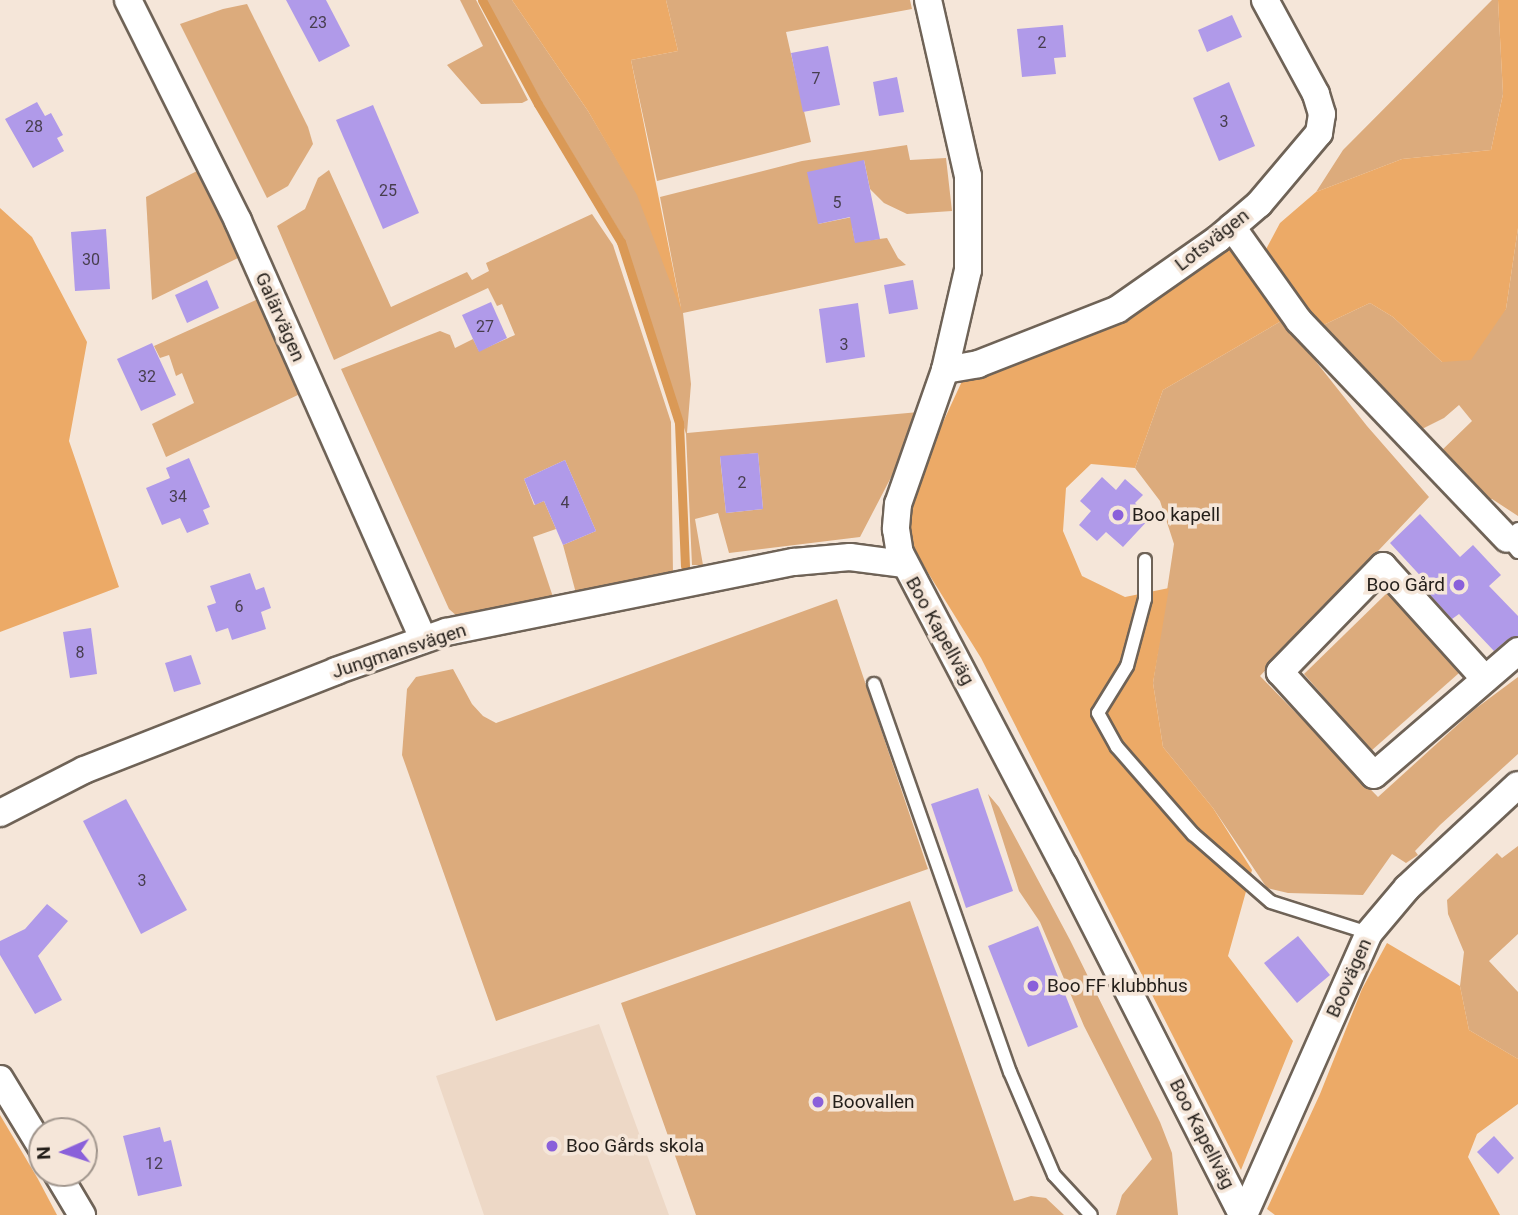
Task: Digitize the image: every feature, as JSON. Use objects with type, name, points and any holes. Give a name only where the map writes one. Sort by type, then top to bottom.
[{"type":"street","name":"Galärvägen","points":[[128,0],[238,221],[423,639]]},
{"type":"street","name":"Boo Kapellväg","points":[[928,0],[968,176],[968,270],[946,370],[898,504],[896,529],[903,564],[1064,865],[1243,1215]]},
{"type":"street","name":"Lotsvägen","points":[[946,370],[978,364],[1118,309],[1232,227],[1259,204],[1319,133],[1322,114],[1316,94],[1265,0]]},
{"type":"street","points":[[1232,227],[1299,321],[1514,540]]},
{"type":"street","name":"Jungmansvägen","points":[[0,813],[85,770],[423,639],[794,562],[850,557],[903,564]]},
{"type":"street","points":[[1485,679],[1383,566],[1280,673],[1374,775],[1518,652]]},
{"type":"street","name":"Boovägen","points":[[1243,1215],[1368,933],[1407,888],[1518,785]]},
{"type":"street","points":[[0,1079],[28,1125]]},
{"type":"street","points":[[65,1187],[82,1215]]},
{"type":"lane","points":[[1145,560],[1145,599],[1127,666],[1098,713],[1117,747],[1193,834],[1271,902],[1368,933]]},
{"type":"lane","points":[[874,684],[1010,1072],[1054,1175],[1091,1215]]},
{"type":"shaded area","points":[[460,0],[476,0],[528,100],[522,103],[481,104],[447,65],[483,46]]},
{"type":"shaded area","points":[[486,0],[512,0],[588,111],[638,195],[681,308],[660,197],[802,161],[907,145],[910,160],[946,158],[952,211],[907,214],[884,203],[870,189],[864,160],[818,224],[862,215],[852,226],[855,242],[887,238],[898,258],[906,265],[683,313],[691,384],[687,433],[919,412],[912,437],[860,537],[729,553],[718,513],[695,519],[703,565],[692,565],[686,434],[624,239],[544,106]],"holes":[[[758,453],[763,509],[726,513],[720,457]]]},
{"type":"shaded area","points":[[512,0],[666,0],[678,51],[631,60],[682,313],[637,195],[588,111]]},
{"type":"shaded area","points":[[666,0],[910,0],[912,9],[786,32],[811,142],[657,181],[631,60],[678,51]]},
{"type":"shaded area","points":[[1492,0],[1498,0],[1503,94],[1491,150],[1402,159],[1316,192],[1343,150]]},
{"type":"shaded area","points":[[1498,0],[1518,0],[1518,228],[1506,309],[1471,360],[1442,362],[1393,317],[1370,303],[1315,329],[1264,253],[1280,223],[1316,192],[1402,159],[1491,150],[1503,94]]},
{"type":"shaded area","points":[[247,4],[308,127],[313,144],[288,186],[267,198],[180,24]]},
{"type":"shaded area","points":[[199,170],[238,258],[152,300],[146,197]]},
{"type":"shaded area","points":[[329,170],[391,307],[467,272],[472,280],[489,271],[486,263],[592,214],[613,245],[671,422],[673,574],[577,597],[563,545],[596,531],[565,460],[524,479],[534,505],[544,501],[556,529],[533,537],[554,600],[458,617],[449,609],[341,369],[440,331],[450,335],[455,348],[473,339],[479,351],[515,335],[502,304],[497,306],[488,288],[334,360],[277,226],[305,209],[318,178]]},
{"type":"shaded area","points":[[0,208],[32,237],[87,342],[69,441],[119,587],[0,632]]},
{"type":"shaded area","points":[[1518,228],[1518,516],[1492,499],[1478,502],[1438,454],[1472,421],[1459,405],[1444,418],[1412,434],[1315,329],[1370,303],[1393,317],[1442,362],[1506,309]]},
{"type":"shaded area","points":[[1230,246],[1283,320],[1163,390],[1135,468],[1091,464],[1066,488],[1063,531],[1082,576],[1125,597],[1169,588],[1153,683],[1163,747],[1213,808],[1252,870],[1228,956],[1293,1041],[1241,1170],[981,658],[912,547],[909,511],[920,472],[963,379],[1052,350],[1128,316]]},
{"type":"shaded area","points":[[258,299],[300,394],[166,457],[152,424],[194,403],[182,373],[176,376],[169,355],[160,358],[154,346]]},
{"type":"shaded area","points":[[1283,320],[1367,426],[1429,497],[1260,676],[1378,797],[1475,709],[1518,677],[1518,754],[1440,825],[1415,851],[1418,855],[1406,863],[1392,854],[1363,895],[1288,893],[1267,888],[1213,808],[1163,747],[1153,683],[1174,544],[1160,501],[1135,468],[1163,390]]},
{"type":"shaded area","points":[[1387,593],[1459,673],[1371,751],[1304,674]]},
{"type":"shaded area","points":[[837,599],[928,869],[496,1021],[402,755],[407,689],[416,677],[453,669],[472,704],[483,716],[496,723]]},
{"type":"shaded area","points":[[988,794],[999,807],[1070,940],[1160,1122],[1172,1153],[1178,1215],[1116,1215],[1122,1195],[1152,1159],[1084,1026],[1040,922],[1019,891]]},
{"type":"shaded area","points":[[1518,846],[1518,934],[1489,961],[1518,992],[1518,1059],[1469,1030],[1460,986],[1464,952],[1448,914],[1447,900],[1497,853],[1502,858]]},
{"type":"shaded area","name":"Boovallen","points":[[910,901],[1014,1201],[1031,1196],[1046,1198],[1064,1215],[696,1215],[621,1003]]},
{"type":"shaded area","points":[[1387,943],[1460,986],[1469,1030],[1518,1059],[1518,1104],[1477,1134],[1468,1157],[1500,1215],[1275,1215],[1267,1209],[1320,1094],[1362,989]]},
{"type":"shaded area","name":"Boo Gårds skola","points":[[599,1024],[669,1215],[484,1215],[436,1076]]},
{"type":"shaded area","points":[[0,1115],[28,1162],[28,1187],[42,1187],[57,1215],[0,1215]]},
{"type":"building","points":[[286,0],[326,0],[350,46],[319,62]]},
{"type":"building","points":[[1232,15],[1242,37],[1207,52],[1198,30]]},
{"type":"building","points":[[1063,25],[1066,57],[1054,58],[1056,74],[1022,77],[1017,29]]},
{"type":"building","points":[[828,46],[840,105],[803,112],[791,53]]},
{"type":"building","points":[[897,77],[904,112],[879,116],[873,82]]},
{"type":"building","points":[[1229,82],[1255,146],[1219,161],[1193,98]]},
{"type":"building","points":[[37,102],[45,116],[51,113],[63,135],[57,138],[64,151],[33,168],[5,119]]},
{"type":"building","points":[[373,105],[419,213],[383,229],[336,120]]},
{"type":"building","points":[[864,160],[880,239],[855,243],[850,217],[818,224],[807,172]]},
{"type":"building","points":[[106,229],[110,289],[75,291],[71,232]]},
{"type":"building","points":[[207,280],[219,308],[187,323],[175,295]]},
{"type":"building","points":[[913,280],[918,309],[889,314],[884,285]]},
{"type":"building","points":[[491,302],[507,338],[479,352],[462,315]]},
{"type":"building","points":[[858,303],[865,357],[826,363],[819,309]]},
{"type":"building","points":[[152,343],[176,395],[141,411],[117,359]]},
{"type":"building","points":[[758,453],[763,509],[726,513],[720,456]]},
{"type":"building","points":[[189,458],[210,507],[203,510],[209,524],[187,533],[180,518],[162,525],[146,488],[170,478],[166,468]]},
{"type":"building","points":[[565,460],[596,531],[563,545],[544,501],[535,505],[524,479]]},
{"type":"building","name":"Boo kapell","points":[[1102,477],[1116,490],[1125,479],[1143,495],[1135,503],[1150,518],[1123,547],[1106,532],[1097,541],[1079,525],[1091,511],[1080,501]]},
{"type":"building","name":"Boo Gård","points":[[1420,514],[1460,557],[1473,545],[1501,575],[1489,586],[1518,616],[1518,636],[1508,639],[1494,651],[1459,614],[1452,619],[1424,588],[1428,584],[1390,543]]},
{"type":"building","points":[[250,573],[256,590],[264,587],[271,608],[261,612],[266,629],[232,640],[228,628],[216,632],[207,606],[216,603],[210,586]]},
{"type":"building","points":[[91,628],[97,674],[70,678],[63,632]]},
{"type":"building","points":[[191,655],[201,684],[174,692],[165,663]]},
{"type":"building","points":[[978,788],[1013,891],[966,908],[931,804]]},
{"type":"building","points":[[126,799],[187,910],[141,934],[83,821]]},
{"type":"building","points":[[47,904],[68,921],[38,956],[62,1000],[35,1014],[0,955],[0,941],[25,929]]},
{"type":"building","name":"Boo FF klubbhus","points":[[1038,926],[1078,1027],[1028,1047],[988,946]]},
{"type":"building","points":[[1298,936],[1330,975],[1297,1003],[1264,963]]},
{"type":"building","points":[[160,1127],[164,1142],[171,1140],[182,1186],[138,1196],[123,1136]]},
{"type":"building","points":[[1494,1136],[1514,1158],[1498,1174],[1477,1152]]},
{"type":"waterway","points":[[482,0],[538,104],[621,242],[679,423],[685,566]]},
{"type":"place","name":"Boo kapell","points":[[1118,515]]},
{"type":"place","name":"Boo Gård","points":[[1459,585]]},
{"type":"place","name":"Boo FF klubbhus","points":[[1033,986]]},
{"type":"place","name":"Boovallen","points":[[818,1102]]},
{"type":"place","name":"Boo Gårds skola","points":[[552,1146]]}]
